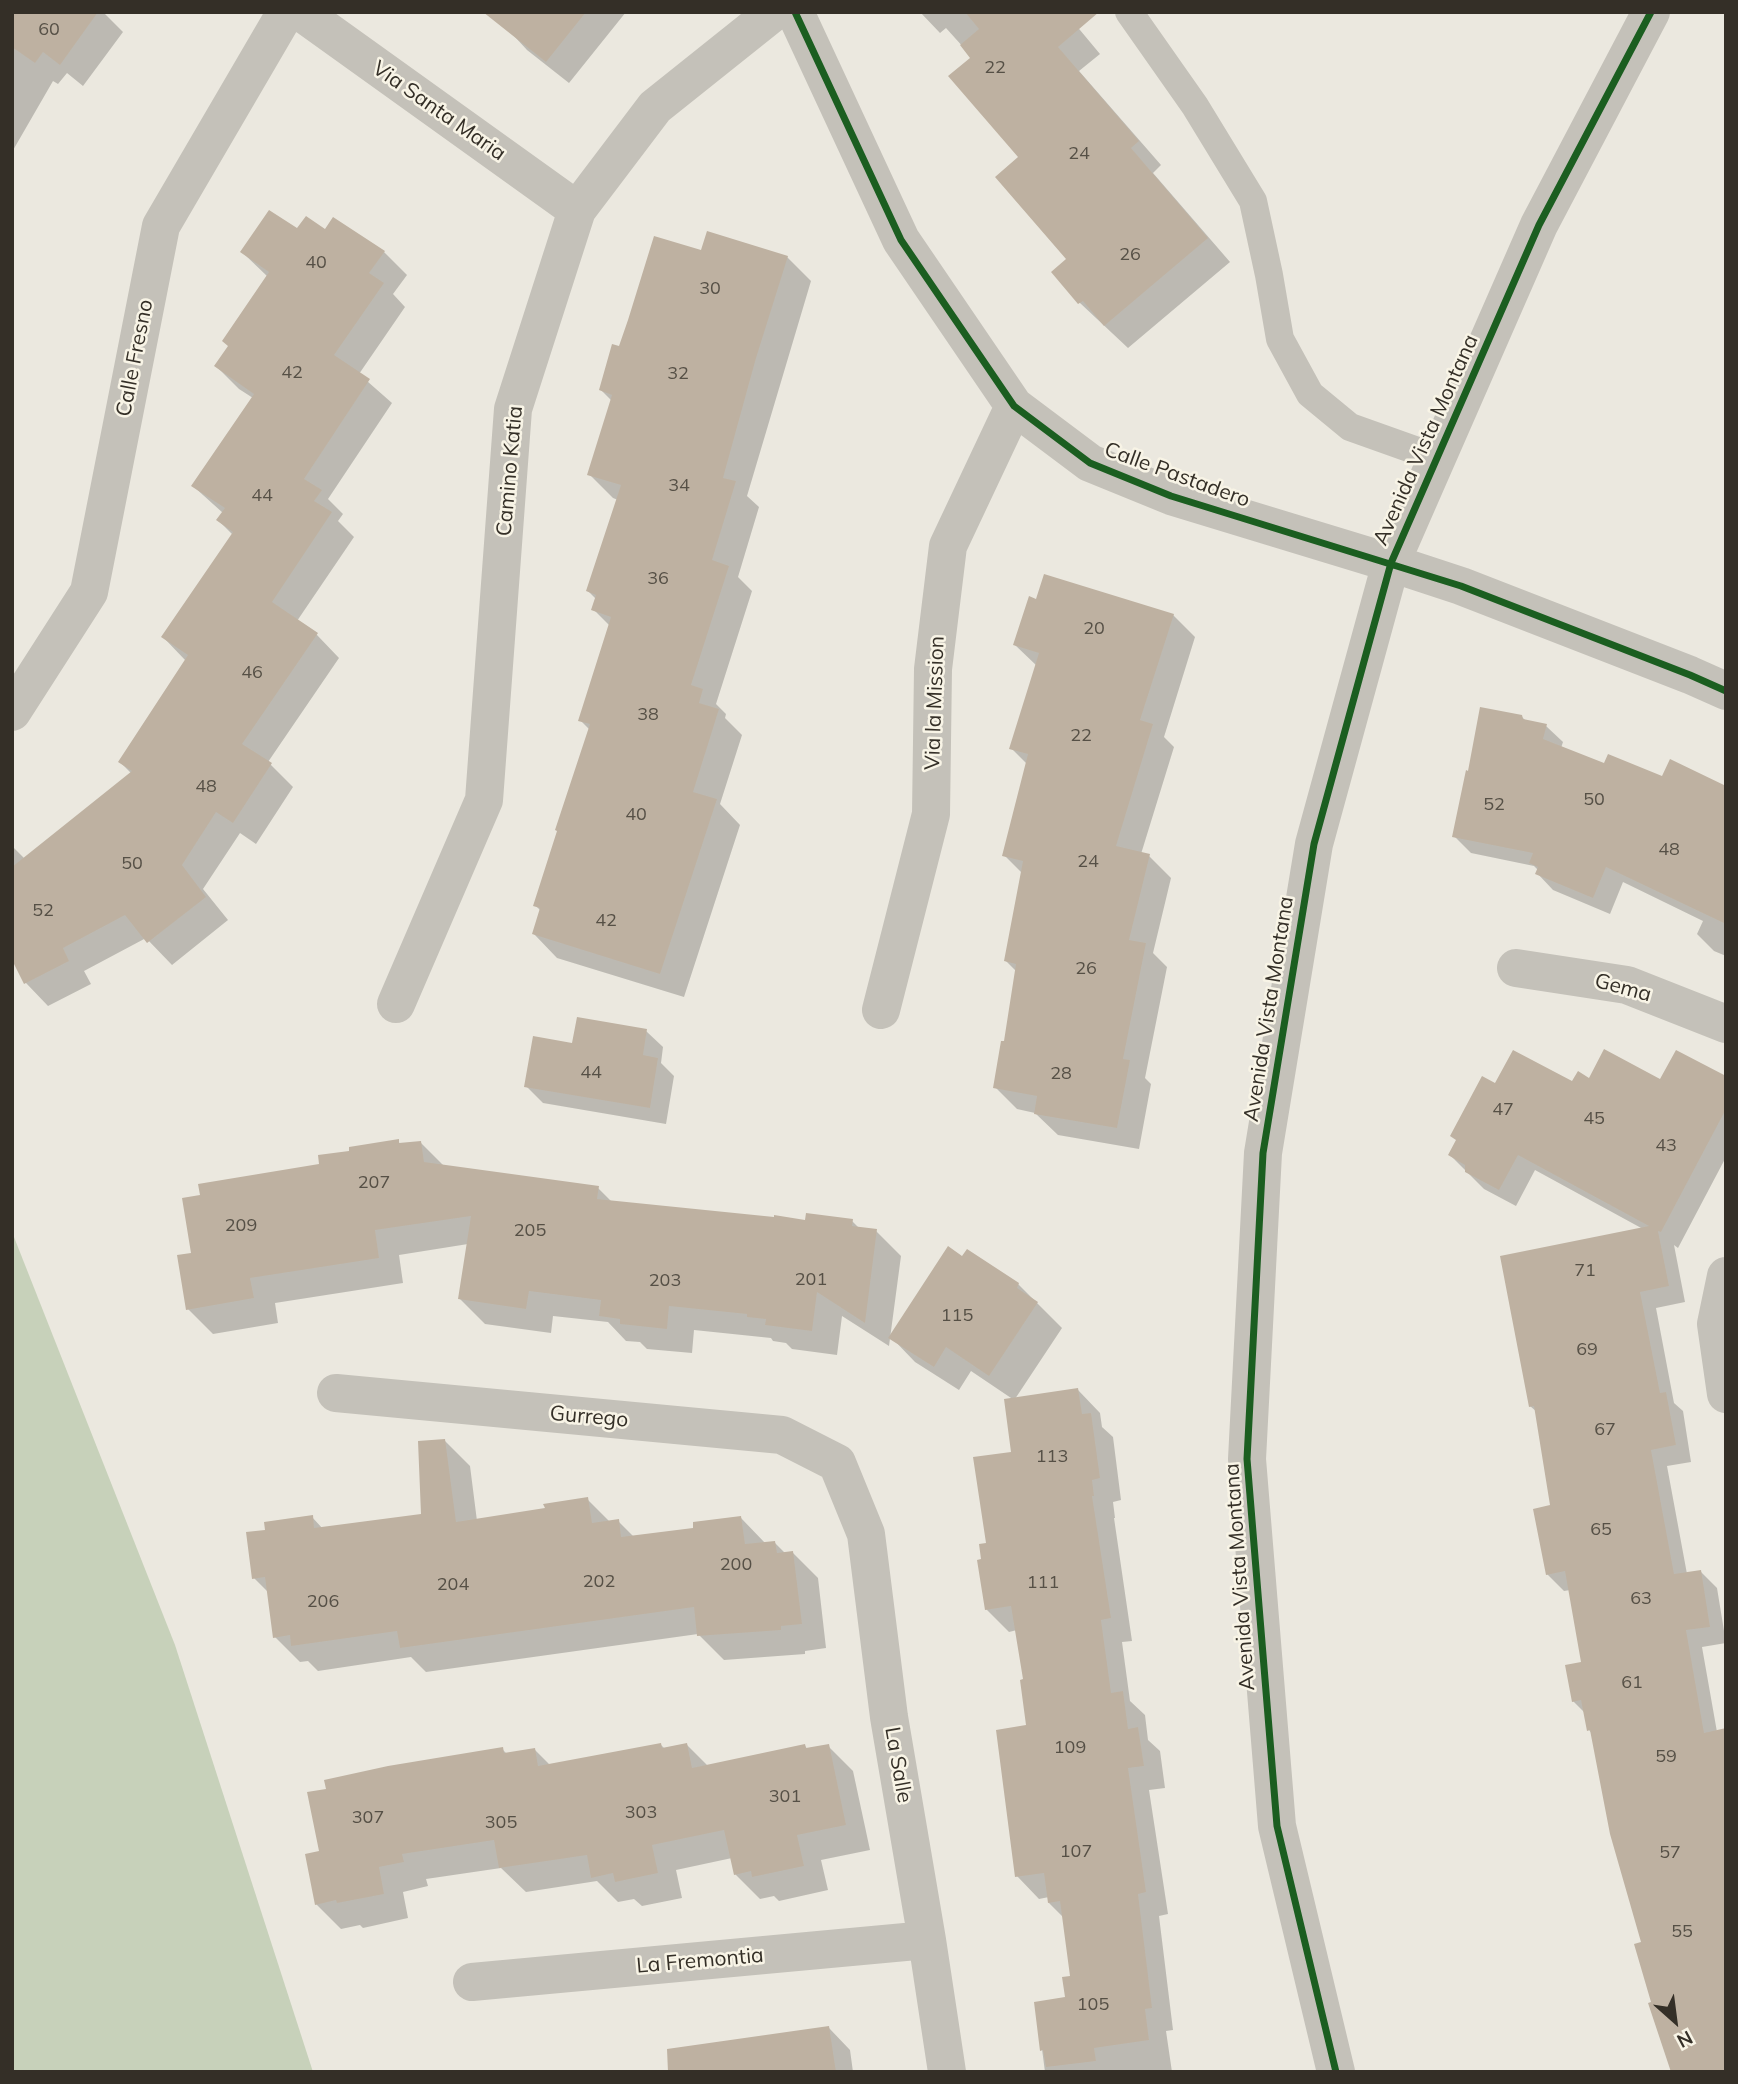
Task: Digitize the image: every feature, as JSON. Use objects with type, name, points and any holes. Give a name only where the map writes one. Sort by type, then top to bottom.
[{"type":"street","name":"Calle Fresno","points":[[12,712],[89,592],[161,226],[286,12]]},
{"type":"street","name":"Via Santa Maria","points":[[301,12],[577,210]]},
{"type":"street","name":"Camino Katia","points":[[396,1004],[484,800],[513,409],[577,210],[655,107],[774,12]]},
{"type":"street","name":"Calle Pastadero","points":[[795,12],[901,240],[1014,406],[1090,463],[1171,496],[1461,586],[1690,674],[1726,691]]},
{"type":"street","name":"Avenida Vista Montana","points":[[1336,2072],[1277,1826],[1247,1459],[1263,1153],[1314,844],[1391,563],[1539,225],[1651,12]]},
{"type":"street","name":"Via la Mission","points":[[881,1010],[931,814],[933,669],[948,546],[1014,406]]},
{"type":"street","name":"Gema","points":[[1516,968],[1627,985],[1726,1024]]},
{"type":"street","points":[[1726,1276],[1716,1324],[1726,1394]]},
{"type":"street","name":"Gurrego","points":[[336,1393],[782,1435],[837,1463]]},
{"type":"street","name":"La Salle","points":[[837,1463],[866,1534],[890,1717],[947,2072]]},
{"type":"street","name":"La Fremontia","points":[[472,1982],[927,1940]]},
{"type":"lane","points":[[1129,12],[1195,106],[1253,201],[1280,339],[1310,394],[1350,427],[1437,458]]},
{"type":"green space","points":[[12,1232],[175,1645],[313,2072],[12,2072]]},
{"type":"building","points":[[12,12],[98,12],[60,65],[43,52],[35,63],[12,47]]},
{"type":"building","points":[[483,12],[586,12],[546,62]]},
{"type":"building","points":[[965,12],[1099,12],[1058,47],[1139,141],[1131,148],[1208,238],[1104,326],[1083,301],[1078,304],[1051,272],[1066,259],[995,177],[1018,157],[948,76],[970,58],[960,45],[979,29]]},
{"type":"building","points":[[269,210],[297,228],[306,216],[325,229],[333,217],[385,251],[369,273],[384,283],[334,355],[370,379],[304,479],[322,490],[314,501],[332,512],[272,602],[318,633],[242,744],[272,763],[233,823],[216,812],[182,865],[206,897],[147,943],[125,915],[63,948],[69,961],[24,984],[12,960],[12,867],[132,771],[118,762],[188,655],[161,637],[233,532],[216,520],[225,508],[191,486],[254,394],[214,366],[228,346],[222,341],[269,272],[240,252]]},
{"type":"building","points":[[707,231],[788,256],[723,478],[736,481],[712,560],[729,566],[691,685],[703,689],[699,703],[719,709],[693,792],[717,799],[660,974],[532,934],[540,908],[533,906],[590,724],[578,721],[611,617],[591,610],[596,595],[586,591],[621,485],[587,475],[612,395],[599,390],[612,344],[619,346],[654,236],[701,250]]},
{"type":"building","points":[[1044,574],[1174,614],[1140,720],[1153,724],[1116,846],[1150,854],[1129,940],[1146,943],[1123,1059],[1130,1060],[1117,1128],[1034,1114],[1037,1096],[993,1088],[1001,1041],[1004,1041],[1016,964],[1004,961],[1023,861],[1002,856],[1028,754],[1009,749],[1039,653],[1013,645],[1029,596],[1036,599]]},
{"type":"building","points":[[1480,707],[1522,715],[1523,719],[1547,724],[1543,739],[1604,763],[1608,754],[1662,776],[1670,759],[1726,786],[1726,924],[1606,867],[1593,898],[1535,874],[1538,867],[1529,863],[1533,853],[1452,837]]},
{"type":"building","points":[[577,1017],[647,1029],[643,1055],[658,1058],[650,1108],[524,1087],[533,1036],[572,1043]]},
{"type":"building","points":[[1604,1049],[1660,1079],[1676,1050],[1726,1076],[1726,1109],[1661,1232],[1658,1231],[1669,1286],[1640,1292],[1660,1393],[1666,1392],[1676,1445],[1651,1450],[1674,1574],[1701,1570],[1710,1627],[1686,1630],[1704,1733],[1726,1728],[1726,2072],[1671,2072],[1648,2003],[1651,2002],[1634,1944],[1641,1942],[1610,1834],[1590,1730],[1587,1731],[1581,1700],[1572,1702],[1565,1665],[1581,1662],[1565,1571],[1546,1575],[1533,1509],[1550,1505],[1534,1406],[1529,1407],[1500,1256],[1649,1226],[1518,1155],[1499,1190],[1465,1172],[1465,1165],[1448,1155],[1456,1140],[1450,1136],[1482,1076],[1495,1083],[1513,1050],[1572,1081],[1578,1071],[1589,1078]]},
{"type":"building","points":[[399,1139],[399,1143],[421,1141],[424,1162],[599,1186],[597,1199],[805,1220],[806,1213],[853,1219],[852,1226],[877,1229],[865,1323],[817,1292],[812,1331],[765,1325],[766,1319],[747,1317],[747,1314],[669,1306],[667,1329],[620,1324],[620,1319],[599,1316],[601,1300],[529,1291],[526,1309],[458,1299],[471,1216],[375,1230],[379,1258],[250,1278],[254,1298],[186,1310],[177,1255],[191,1253],[182,1198],[200,1195],[198,1184],[319,1164],[318,1155]]},
{"type":"building","points":[[948,1246],[962,1256],[967,1249],[1019,1283],[1017,1288],[1038,1302],[989,1376],[946,1347],[934,1367],[888,1338]]},
{"type":"building","points":[[1078,1388],[1082,1414],[1091,1413],[1100,1478],[1092,1480],[1092,1496],[1111,1618],[1101,1620],[1111,1693],[1123,1691],[1128,1729],[1138,1727],[1144,1766],[1128,1768],[1146,1892],[1138,1894],[1152,2008],[1145,2009],[1149,2040],[1094,2048],[1096,2061],[1046,2067],[1043,2050],[1040,2051],[1034,2002],[1065,1997],[1062,1977],[1070,1976],[1060,1901],[1048,1903],[1044,1873],[1015,1877],[996,1730],[1026,1725],[1020,1680],[1023,1679],[1011,1606],[985,1610],[977,1560],[981,1559],[979,1544],[986,1543],[973,1457],[1011,1452],[1004,1399]]},
{"type":"building","points":[[445,1439],[456,1522],[545,1508],[543,1504],[588,1497],[592,1523],[619,1519],[621,1537],[693,1528],[693,1522],[741,1516],[745,1544],[775,1541],[777,1553],[793,1551],[802,1624],[781,1626],[781,1630],[697,1636],[694,1607],[400,1648],[397,1631],[291,1646],[290,1635],[273,1638],[265,1577],[252,1579],[246,1532],[265,1530],[264,1522],[313,1515],[314,1528],[421,1514],[418,1441]]},
{"type":"building","points":[[661,1743],[662,1748],[687,1743],[692,1768],[805,1744],[806,1748],[829,1744],[846,1825],[797,1835],[804,1866],[752,1877],[751,1871],[734,1875],[724,1830],[652,1845],[658,1873],[615,1882],[613,1873],[591,1878],[587,1855],[499,1868],[494,1840],[402,1854],[404,1862],[379,1867],[384,1894],[315,1905],[305,1854],[319,1851],[307,1792],[326,1789],[324,1780],[388,1766],[503,1747],[504,1753],[535,1748],[538,1766]]},
{"type":"building","points":[[829,2026],[836,2072],[668,2072],[667,2049]]},
{"type":"cycle path","points":[[795,12],[901,240],[1014,406],[1090,463],[1171,496],[1461,586],[1726,691]]},
{"type":"cycle path","points":[[1336,2072],[1277,1826],[1247,1459],[1263,1153],[1314,844],[1391,563],[1539,225],[1651,12]]}]
